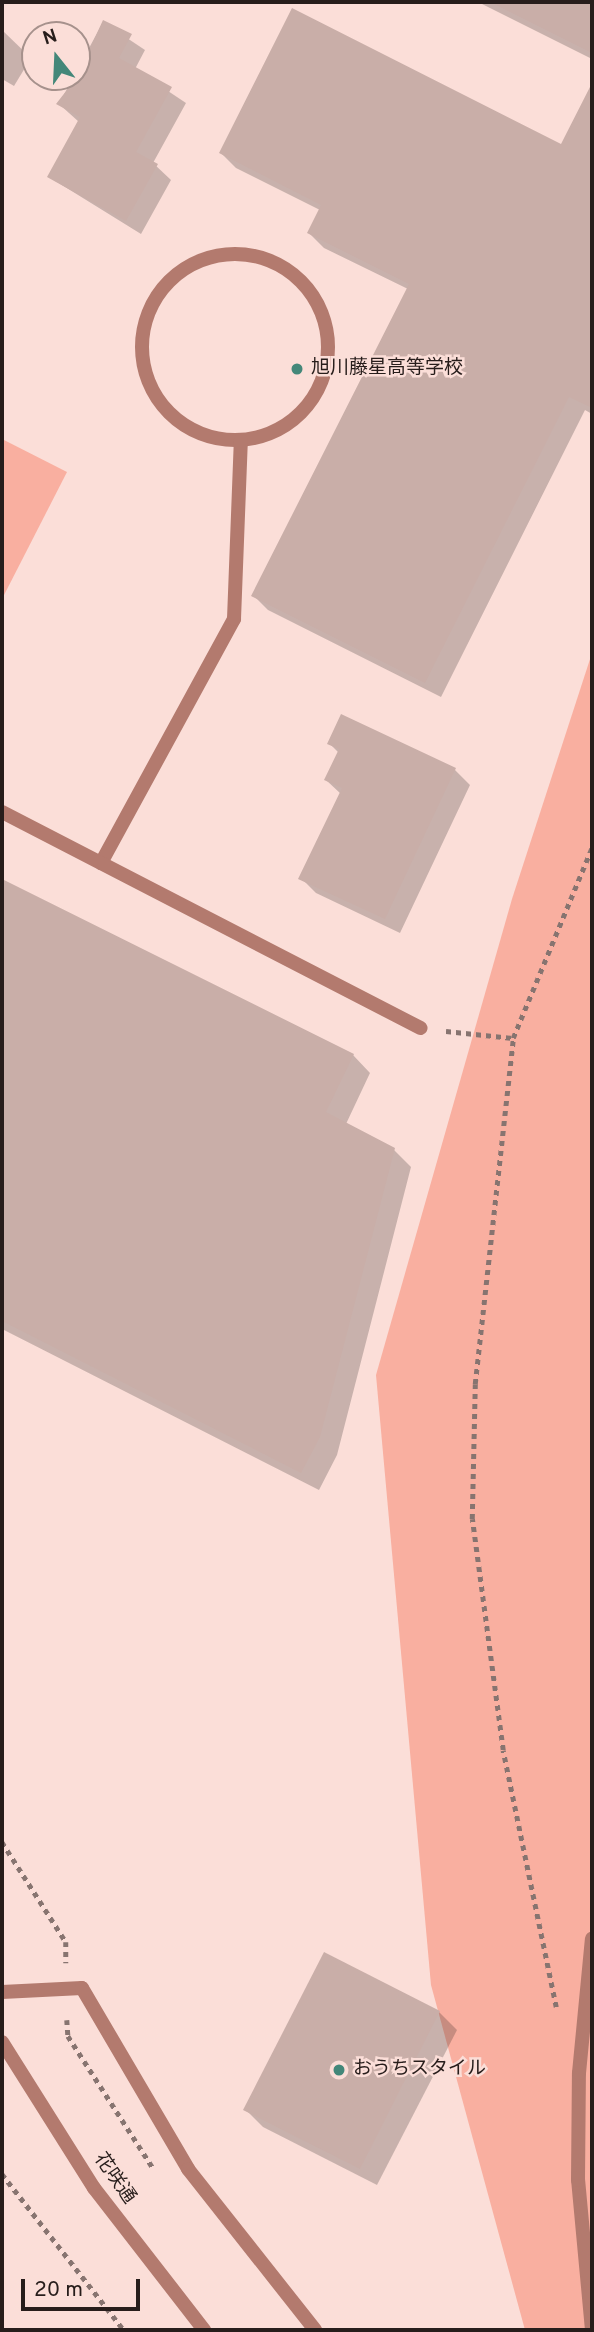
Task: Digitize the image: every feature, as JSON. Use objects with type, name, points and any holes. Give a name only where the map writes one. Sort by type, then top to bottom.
[{"type":"street","points":[[230,253],[267,260],[299,278],[325,319],[329,342],[323,378],[305,409],[286,425],[241,440],[193,431],[173,417],[157,399],[141,353],[151,305],[165,285],[184,268],[230,253]]},
{"type":"street","points":[[101,863],[234,619],[241,440]]},
{"type":"street","points":[[2,812],[421,1028]]},
{"type":"street","points":[[592,1939],[579,2073],[578,2180],[592,2330]]},
{"type":"street","points":[[2,1992],[82,1989],[188,2169],[316,2330]]},
{"type":"street","name":"花咲通","points":[[2,2042],[94,2188],[204,2330]]},
{"type":"path","points":[[561,2022],[503,1750],[472,1519],[475,1384],[513,1038],[592,847]]},
{"type":"path","points":[[421,1028],[513,1038]]},
{"type":"path","points":[[2,2174],[124,2330]]},
{"type":"shaded area","points":[[2,439],[67,472],[2,599]]},
{"type":"shaded area","points":[[592,653],[592,2330],[525,2330],[431,1985],[376,1375],[512,899]]},
{"type":"building","points":[[490,2],[592,2],[592,53]]},
{"type":"building","points":[[292,8],[561,144],[592,83],[592,408],[569,397],[425,683],[251,596],[409,284],[307,233],[321,205],[219,153]]},
{"type":"building","points":[[103,20],[132,34],[119,58],[172,87],[136,152],[158,164],[126,221],[47,177],[80,117],[56,104],[66,91],[91,91],[91,46]]},
{"type":"building","points":[[341,714],[456,768],[385,919],[298,879],[342,788],[324,780],[339,749],[327,744]]},
{"type":"building","points":[[2,879],[354,1054],[326,1112],[395,1148],[320,1437],[301,1473],[2,1321]]},
{"type":"building","points":[[324,1952],[440,2011],[360,2169],[243,2110]]},
{"type":"place","name":"旭川藤星高等学校","points":[[297,369]]},
{"type":"place","name":"おうちスタイル","points":[[339,2070]]}]
